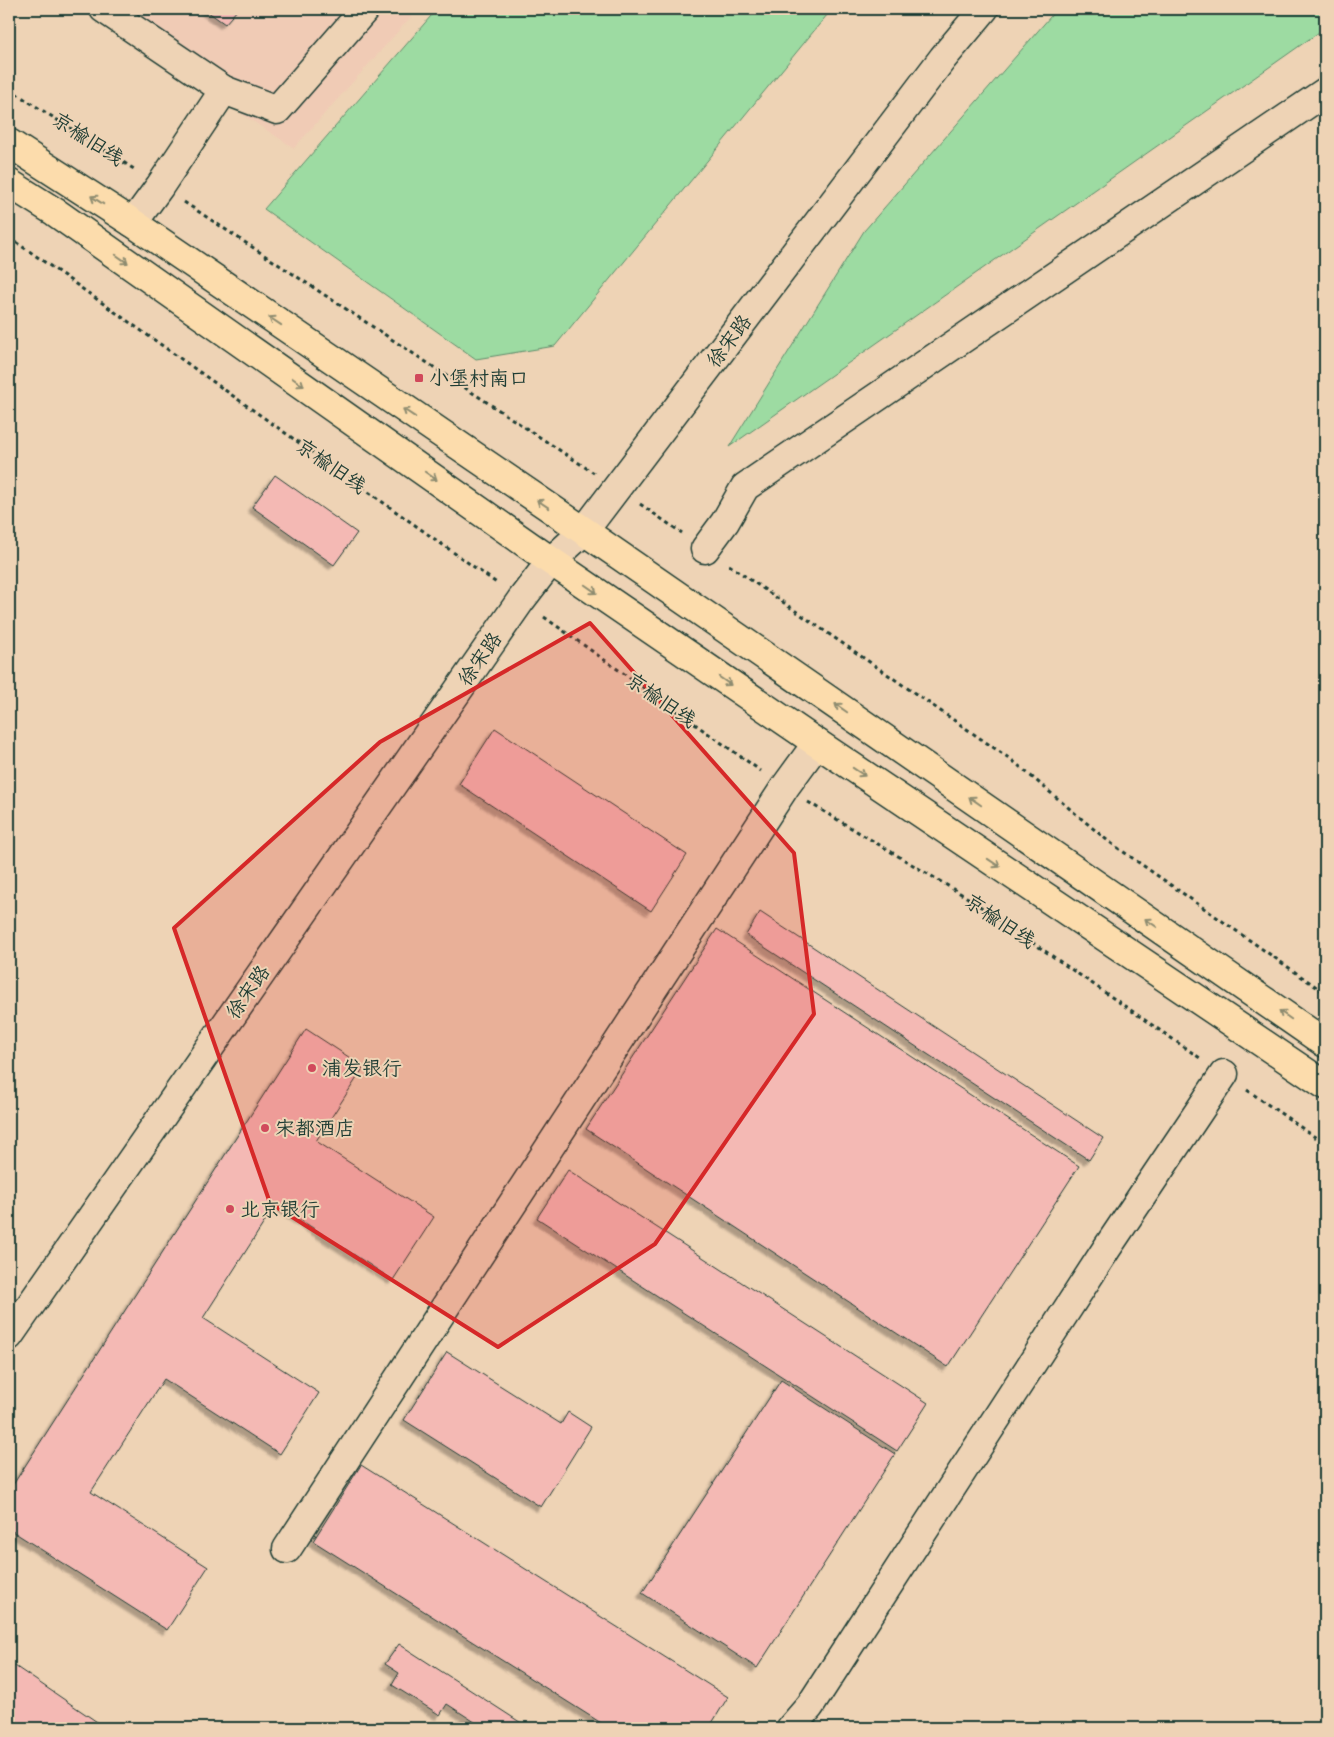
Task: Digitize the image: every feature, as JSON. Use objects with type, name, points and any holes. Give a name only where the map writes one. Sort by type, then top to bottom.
[{"type":"main road","points":[[9,143],[132,223],[584,531],[1325,1043]]},
{"type":"main road","points":[[9,183],[55,212],[551,561],[816,743],[1325,1085]]},
{"type":"street","points":[[104,9],[224,90],[277,110],[365,9]]},
{"type":"street","name":"徐宋路","points":[[9,1336],[521,600],[551,561],[584,531],[937,66],[984,9]]},
{"type":"street","points":[[132,223],[160,186],[224,90]]},
{"type":"street","points":[[705,549],[725,522],[745,487],[1325,92]]},
{"type":"street","points":[[287,1549],[816,743]]},
{"type":"street","points":[[791,1728],[810,1706],[1107,1248],[1224,1074]]},
{"type":"path","name":"京榆旧线","points":[[9,89],[160,186],[617,488],[1013,761],[1108,842],[1325,993]]},
{"type":"path","name":"京榆旧线","points":[[9,238],[785,788],[968,898],[1325,1144]]},
{"type":"highlighted area","points":[[590,623],[794,853],[814,1014],[655,1244],[498,1347],[270,1203],[174,928],[380,742]]},
{"type":"shaded area","points":[[80,9],[418,9],[294,148]]},
{"type":"green space","points":[[437,9],[832,9],[555,346],[476,359],[264,209]]},
{"type":"green space","points":[[1057,9],[1325,9],[1325,28],[729,447],[864,231]]},
{"type":"building","points":[[204,9],[238,9],[225,24]]},
{"type":"building","points":[[275,475],[357,533],[334,565],[252,507]]},
{"type":"building","points":[[495,728],[687,855],[651,911],[459,784]]},
{"type":"building","points":[[760,912],[1103,1138],[1089,1160],[746,935]]},
{"type":"building","points":[[717,929],[1079,1166],[948,1367],[586,1129]]},
{"type":"building","points":[[306,1029],[364,1067],[316,1141],[434,1217],[393,1280],[276,1204],[203,1318],[319,1393],[280,1454],[164,1379],[91,1492],[208,1567],[167,1630],[9,1529],[9,1491]]},
{"type":"building","points":[[568,1170],[928,1403],[897,1451],[537,1218]]},
{"type":"building","points":[[447,1352],[561,1424],[568,1412],[591,1427],[541,1507],[404,1420]]},
{"type":"building","points":[[781,1380],[895,1454],[757,1668],[642,1593]]},
{"type":"building","points":[[361,1465],[728,1697],[709,1728],[609,1728],[313,1541]]},
{"type":"building","points":[[399,1644],[529,1728],[484,1728],[447,1704],[440,1715],[392,1685],[399,1673],[385,1664]]},
{"type":"building","points":[[9,1662],[106,1728],[9,1728]]},
{"type":"place","name":"小堡村南口","points":[[419,378]]},
{"type":"place","name":"浦发银行","points":[[312,1068]]},
{"type":"place","name":"宋都酒店","points":[[265,1128]]},
{"type":"place","name":"北京银行","points":[[230,1209]]}]
